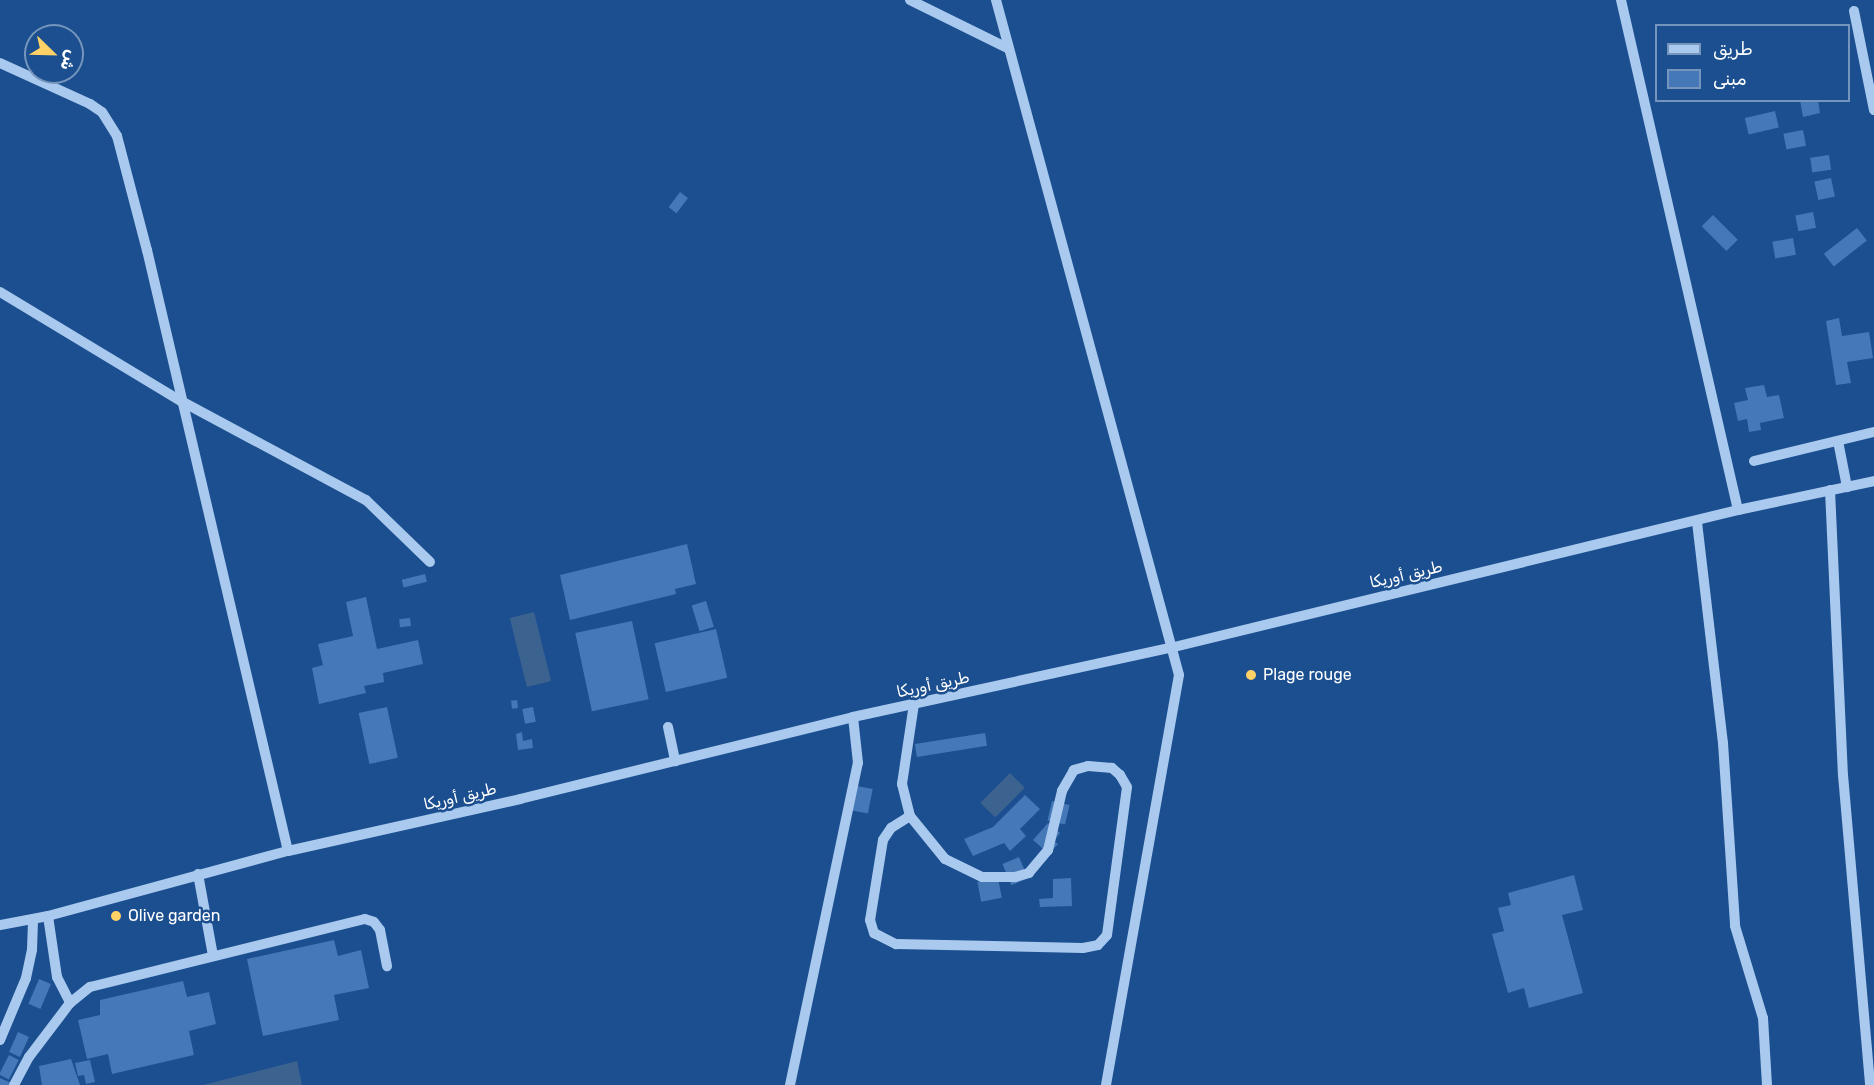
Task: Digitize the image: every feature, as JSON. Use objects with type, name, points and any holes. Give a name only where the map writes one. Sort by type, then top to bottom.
[{"type":"street","points":[[910,0],[1007,48]]},
{"type":"street","points":[[996,0],[1007,48],[1179,675],[1106,1085]]},
{"type":"street","points":[[1621,0],[1738,510]]},
{"type":"street","points":[[1854,11],[1874,110]]},
{"type":"street","points":[[0,63],[90,104],[102,112],[112,125],[122,150],[288,851]]},
{"type":"street","points":[[0,292],[181,401],[366,500],[430,562]]},
{"type":"street","points":[[1754,461],[1874,432]]},
{"type":"street","points":[[1838,441],[1847,487]]},
{"type":"street","name":"طريق أوريكا","points":[[0,925],[48,916],[288,851],[520,799],[853,717],[1170,648],[1697,522],[1738,510],[1874,481]]},
{"type":"street","points":[[1830,490],[1843,775],[1870,1085]]},
{"type":"street","points":[[1697,522],[1723,743],[1735,926],[1763,1018],[1767,1085]]},
{"type":"street","points":[[910,816],[891,828],[883,840],[870,920],[874,933],[896,944],[1083,948],[1098,945],[1107,934],[1126,787],[1120,775],[1112,768],[1088,766],[1074,770],[1062,791],[1048,850],[1029,873],[1016,877],[982,877],[945,860],[910,816],[902,784],[914,704]]},
{"type":"street","points":[[790,1085],[858,763],[853,717]]},
{"type":"street","points":[[668,727],[675,761]]},
{"type":"street","points":[[198,874],[213,956]]},
{"type":"street","points":[[48,916],[57,977],[64,996],[70,1003]]},
{"type":"street","points":[[0,1040],[26,978],[32,950],[33,919]]},
{"type":"street","points":[[14,1085],[29,1057],[70,1003],[90,987],[365,919],[374,922],[380,930],[387,966]]},
{"type":"water","points":[[534,612],[551,681],[527,687],[510,618]]},
{"type":"water","points":[[1010,773],[1025,788],[995,818],[980,803]]},
{"type":"water","points":[[297,1061],[302,1085],[203,1085]]},
{"type":"building","points":[[1800,102],[1818,102],[1820,113],[1803,117]]},
{"type":"building","points":[[1775,111],[1779,128],[1749,135],[1745,118]]},
{"type":"building","points":[[1803,130],[1806,146],[1786,150],[1783,134]]},
{"type":"building","points":[[1829,155],[1831,170],[1812,172],[1810,158]]},
{"type":"building","points":[[1831,178],[1835,197],[1818,200],[1814,182]]},
{"type":"building","points":[[680,192],[688,198],[677,213],[669,207]]},
{"type":"building","points":[[1813,212],[1816,228],[1798,231],[1795,215]]},
{"type":"building","points":[[1713,215],[1738,240],[1726,251],[1702,226]]},
{"type":"building","points":[[1857,228],[1867,241],[1834,266],[1824,254]]},
{"type":"building","points":[[1793,238],[1796,255],[1775,258],[1772,242]]},
{"type":"building","points":[[1839,318],[1842,336],[1869,332],[1873,358],[1847,362],[1851,383],[1836,385],[1826,321]]},
{"type":"building","points":[[1764,385],[1767,397],[1779,395],[1784,418],[1760,423],[1761,430],[1749,432],[1747,419],[1738,421],[1734,403],[1748,400],[1745,388]]},
{"type":"building","points":[[687,544],[696,584],[675,589],[676,594],[570,620],[560,575]]},
{"type":"building","points":[[425,574],[427,582],[404,588],[402,580]]},
{"type":"building","points":[[366,597],[377,649],[418,640],[423,664],[383,673],[384,682],[364,686],[366,693],[319,704],[312,668],[323,665],[318,644],[353,636],[346,602]]},
{"type":"building","points":[[706,601],[714,627],[700,631],[692,605]]},
{"type":"building","points":[[410,618],[411,626],[400,627],[399,619]]},
{"type":"building","points":[[632,621],[649,699],[592,711],[575,633]]},
{"type":"building","points":[[716,629],[727,678],[666,692],[655,643]]},
{"type":"building","points":[[517,700],[518,708],[512,709],[511,701]]},
{"type":"building","points":[[387,707],[398,758],[369,764],[359,713]]},
{"type":"building","points":[[533,707],[536,722],[525,724],[522,709]]},
{"type":"building","points":[[522,732],[523,741],[532,739],[533,748],[518,750],[516,734]]},
{"type":"building","points":[[985,733],[987,746],[917,757],[915,744]]},
{"type":"building","points":[[857,786],[873,789],[868,814],[852,811]]},
{"type":"building","points":[[1025,795],[1040,809],[1020,829],[1026,836],[1010,851],[1004,843],[973,856],[964,839],[993,827]]},
{"type":"building","points":[[1052,801],[1070,805],[1065,825],[1048,820]]},
{"type":"building","points":[[1048,823],[1060,833],[1054,841],[1058,844],[1049,854],[1033,840]]},
{"type":"building","points":[[1019,857],[1028,878],[1011,885],[1002,864]]},
{"type":"building","points":[[1574,875],[1583,910],[1562,915],[1583,993],[1529,1008],[1524,988],[1508,993],[1492,934],[1504,931],[1498,908],[1511,905],[1508,893]]},
{"type":"building","points":[[998,878],[1002,898],[981,902],[977,882]]},
{"type":"building","points":[[1071,878],[1072,906],[1040,907],[1039,899],[1053,898],[1053,879]]},
{"type":"building","points":[[334,940],[338,956],[361,950],[369,988],[334,995],[339,1020],[263,1036],[247,959]]},
{"type":"building","points":[[39,979],[51,984],[40,1009],[28,1004]]},
{"type":"building","points":[[183,981],[187,997],[209,992],[216,1024],[189,1031],[194,1055],[112,1074],[108,1054],[87,1059],[78,1020],[100,1015],[100,1000]]},
{"type":"building","points":[[18,1032],[29,1037],[20,1057],[9,1052]]},
{"type":"building","points":[[9,1055],[19,1060],[9,1080],[0,1075],[0,1073]]},
{"type":"building","points":[[71,1059],[80,1085],[42,1085],[39,1066]]},
{"type":"building","points":[[90,1060],[95,1082],[86,1084],[84,1075],[78,1076],[75,1063]]},
{"type":"building","points":[[0,1078],[11,1083],[10,1085],[0,1085]]},
{"type":"place","name":"Plage rouge","points":[[1251,675]]},
{"type":"place","name":"Olive garden","points":[[116,916]]}]
